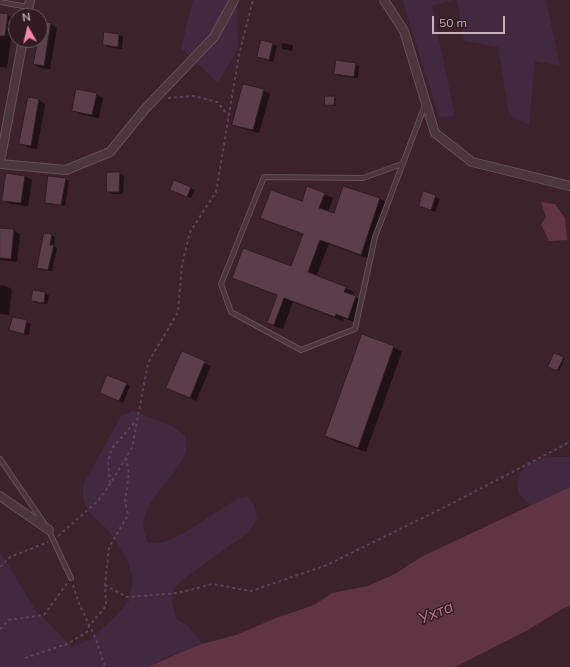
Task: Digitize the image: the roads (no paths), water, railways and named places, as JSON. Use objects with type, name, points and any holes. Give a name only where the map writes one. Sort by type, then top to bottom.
[{"type":"street","points":[[22,48],[0,163],[66,170],[110,152],[145,109],[214,37],[234,0]]},
{"type":"street","points":[[384,0],[404,31],[435,133],[472,162],[570,186]]},
{"type":"street","points":[[0,496],[49,530]]},
{"type":"lane","points":[[0,2],[29,4]]},
{"type":"lane","points":[[402,164],[363,178],[264,177],[221,284],[231,312],[301,350],[355,329],[375,237],[426,103]]},
{"type":"lane","points":[[0,459],[49,530],[71,578]]},
{"type":"water","points":[[541,202],[555,204],[565,218],[567,240],[549,241],[541,224],[546,217]]},
{"type":"water","name":"Ухта","points":[[570,487],[570,606],[562,609],[528,630],[459,665],[454,667],[148,667],[202,644],[236,635],[276,618],[314,605],[332,593],[368,586],[395,574],[421,557]]}]
